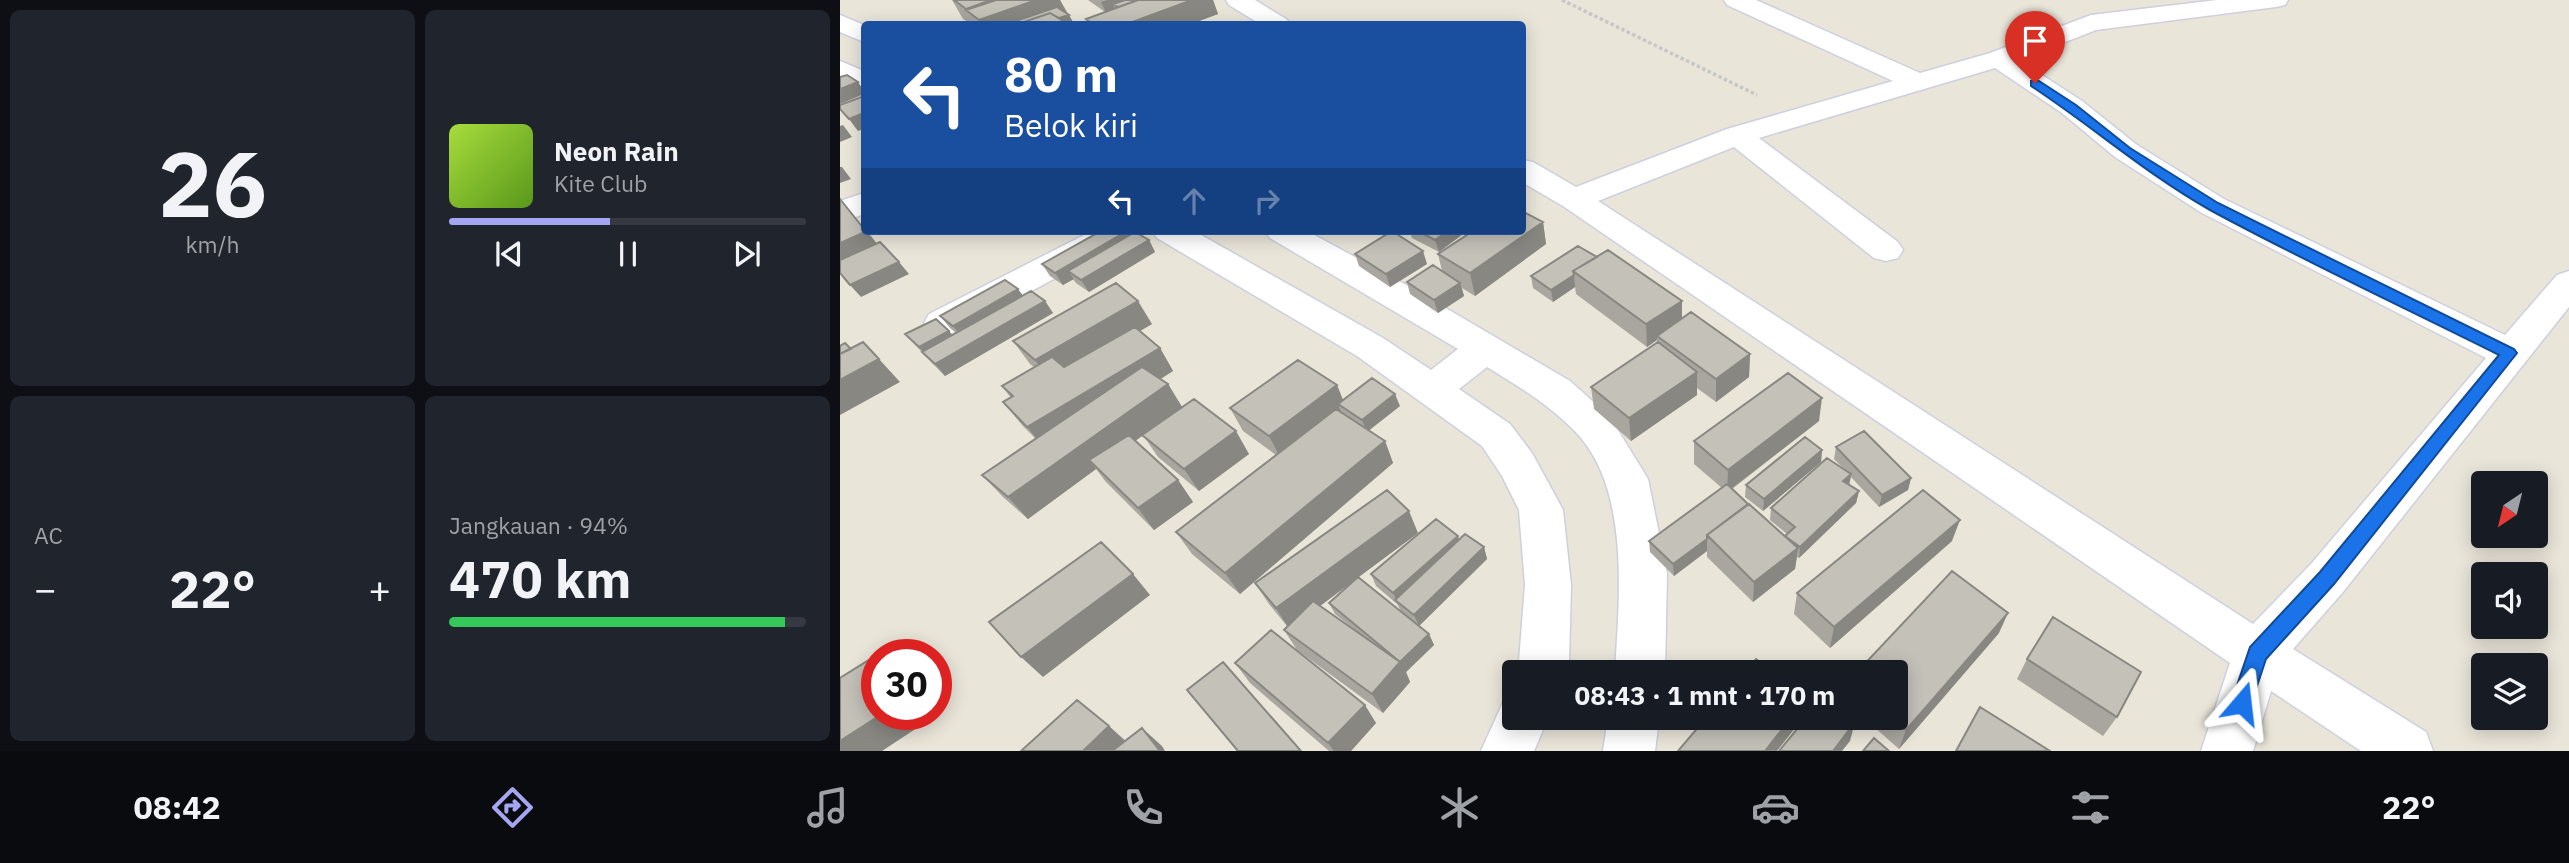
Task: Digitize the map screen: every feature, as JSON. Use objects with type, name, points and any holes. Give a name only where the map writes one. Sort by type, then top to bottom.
[{"type":"street","points":[[1238,0],[1272,21]]},
{"type":"street","points":[[1736,0],[1919,83]]},
{"type":"street","points":[[1574,199],[1737,135],[1999,59],[2091,23],[2276,0]]},
{"type":"street","points":[[840,23],[861,33]]},
{"type":"street","points":[[1999,59],[2072,107],[2126,151],[2213,206],[2509,353]]},
{"type":"street","points":[[840,69],[861,80]]},
{"type":"street","points":[[840,91],[861,82]]},
{"type":"street","points":[[1737,135],[1886,250]]},
{"type":"street","points":[[1526,171],[1574,199],[2407,751]]},
{"type":"street","points":[[840,213],[861,204]]},
{"type":"street","points":[[942,323],[1110,235]]},
{"type":"street","points":[[1176,235],[1349,329],[1459,369],[1556,391],[1596,428],[1627,479],[1644,573],[1640,660]]},
{"type":"street","points":[[1289,235],[1393,299],[1459,369],[1496,435],[1517,465],[1541,510],[1548,584],[1545,660]]},
{"type":"street","points":[[2227,751],[2257,654],[2327,578],[2569,283]]},
{"type":"street","points":[[1349,329],[1393,299]]},
{"type":"street","points":[[1507,751],[1517,730]]},
{"type":"street","points":[[1629,751],[1632,730]]},
{"type":"path","points":[[1562,0],[1761,97]]},
{"type":"building","points":[[954,0],[991,0],[966,9]]},
{"type":"building","points":[[996,0],[1036,0],[979,20],[966,10]]},
{"type":"building","points":[[1138,0],[1118,7],[1113,4]]},
{"type":"building","points":[[1138,0],[1192,0],[1135,21],[1086,19]]},
{"type":"building","points":[[1057,7],[1069,15],[1059,18],[1050,13],[1027,21],[1016,21]]},
{"type":"building","points":[[1050,13],[1063,21],[1027,21]]},
{"type":"building","points":[[847,75],[858,82],[840,89],[840,77]]},
{"type":"building","points":[[861,97],[861,114],[849,119],[840,109],[840,105]]},
{"type":"building","points":[[840,199],[861,225],[861,234],[840,243]]},
{"type":"building","points":[[1526,213],[1543,222],[1526,234]]},
{"type":"building","points":[[1094,235],[1120,235],[1055,273],[1042,264]]},
{"type":"building","points":[[1130,235],[1140,235],[1149,240],[1081,280],[1068,271]]},
{"type":"building","points":[[1386,235],[1398,235],[1423,251],[1386,274],[1355,254]]},
{"type":"building","points":[[1426,235],[1442,235],[1435,240]]},
{"type":"building","points":[[1467,235],[1524,235],[1470,273],[1438,254]]},
{"type":"building","points":[[880,242],[899,262],[850,285],[840,273],[840,260]]},
{"type":"building","points":[[1578,246],[1597,257],[1573,271],[1574,275],[1551,290],[1531,276]]},
{"type":"building","points":[[1608,250],[1682,301],[1646,324],[1573,271]]},
{"type":"building","points":[[1433,265],[1460,283],[1434,300],[1407,282]]},
{"type":"building","points":[[1005,280],[1018,289],[953,326],[940,316]]},
{"type":"building","points":[[1116,283],[1138,301],[1035,360],[1013,341]]},
{"type":"building","points":[[1031,291],[1045,301],[935,364],[922,352]]},
{"type":"building","points":[[1691,312],[1750,354],[1716,379],[1657,336]]},
{"type":"building","points":[[936,319],[949,331],[919,347],[905,334]]},
{"type":"building","points":[[1135,327],[1160,348],[1027,427],[1003,402],[1013,396],[1002,386],[1052,357],[1064,367]]},
{"type":"building","points":[[863,342],[879,359],[840,380],[840,354]]},
{"type":"building","points":[[1658,342],[1697,372],[1629,418],[1591,387]]},
{"type":"building","points":[[845,343],[851,349],[840,354],[840,346]]},
{"type":"building","points":[[1298,360],[1337,385],[1269,436],[1230,408]]},
{"type":"building","points":[[1142,367],[1168,384],[1008,497],[982,475]]},
{"type":"building","points":[[1788,373],[1822,398],[1728,470],[1694,441]]},
{"type":"building","points":[[1372,378],[1395,394],[1362,420],[1338,404]]},
{"type":"building","points":[[1194,399],[1236,431],[1184,469],[1142,435]]},
{"type":"building","points":[[1336,409],[1385,441],[1225,573],[1176,532]]},
{"type":"building","points":[[1864,431],[1911,478],[1882,495],[1836,447]]},
{"type":"building","points":[[1129,435],[1178,480],[1138,508],[1089,460]]},
{"type":"building","points":[[1805,437],[1822,450],[1764,499],[1746,485]]},
{"type":"building","points":[[1827,458],[1851,474],[1843,481],[1859,491],[1800,547],[1785,536],[1795,527],[1771,508]]},
{"type":"building","points":[[1727,484],[1748,504],[1673,564],[1649,541]]},
{"type":"building","points":[[1387,490],[1409,511],[1276,608],[1255,583]]},
{"type":"building","points":[[1923,490],[1960,520],[1834,627],[1797,593]]},
{"type":"building","points":[[1749,504],[1798,548],[1754,582],[1707,535]]},
{"type":"building","points":[[1436,519],[1458,536],[1393,593],[1371,574]]},
{"type":"building","points":[[1465,534],[1484,547],[1414,615],[1395,600]]},
{"type":"building","points":[[1101,542],[1133,574],[1021,657],[989,622]]},
{"type":"building","points":[[1952,571],[2008,613],[1908,728],[1908,660],[1868,660]]},
{"type":"building","points":[[1358,577],[1429,634],[1400,662],[1329,603]]},
{"type":"building","points":[[1313,601],[1400,662],[1372,694],[1284,630]]},
{"type":"building","points":[[2053,617],[2141,672],[2117,717],[2027,659]]},
{"type":"building","points":[[1271,630],[1365,705],[1328,743],[1235,663]]},
{"type":"building","points":[[1223,662],[1301,751],[1238,751],[1187,690]]},
{"type":"building","points":[[861,665],[861,728],[840,741],[840,678]]},
{"type":"building","points":[[1077,700],[1109,726],[1083,751],[1021,751]]},
{"type":"building","points":[[1980,707],[2050,751],[1956,751]]},
{"type":"building","points":[[1142,728],[1160,751],[1112,751]]},
{"type":"building","points":[[1696,730],[1782,730],[1765,751],[1678,751]]},
{"type":"building","points":[[1796,730],[1849,730],[1833,751],[1779,751]]},
{"type":"building","points":[[1874,738],[1889,751],[1863,751]]},
{"type":"route","points":[[2035,83],[2072,107],[2126,151],[2213,206],[2509,353],[2327,578],[2257,654],[2242,703]]}]
